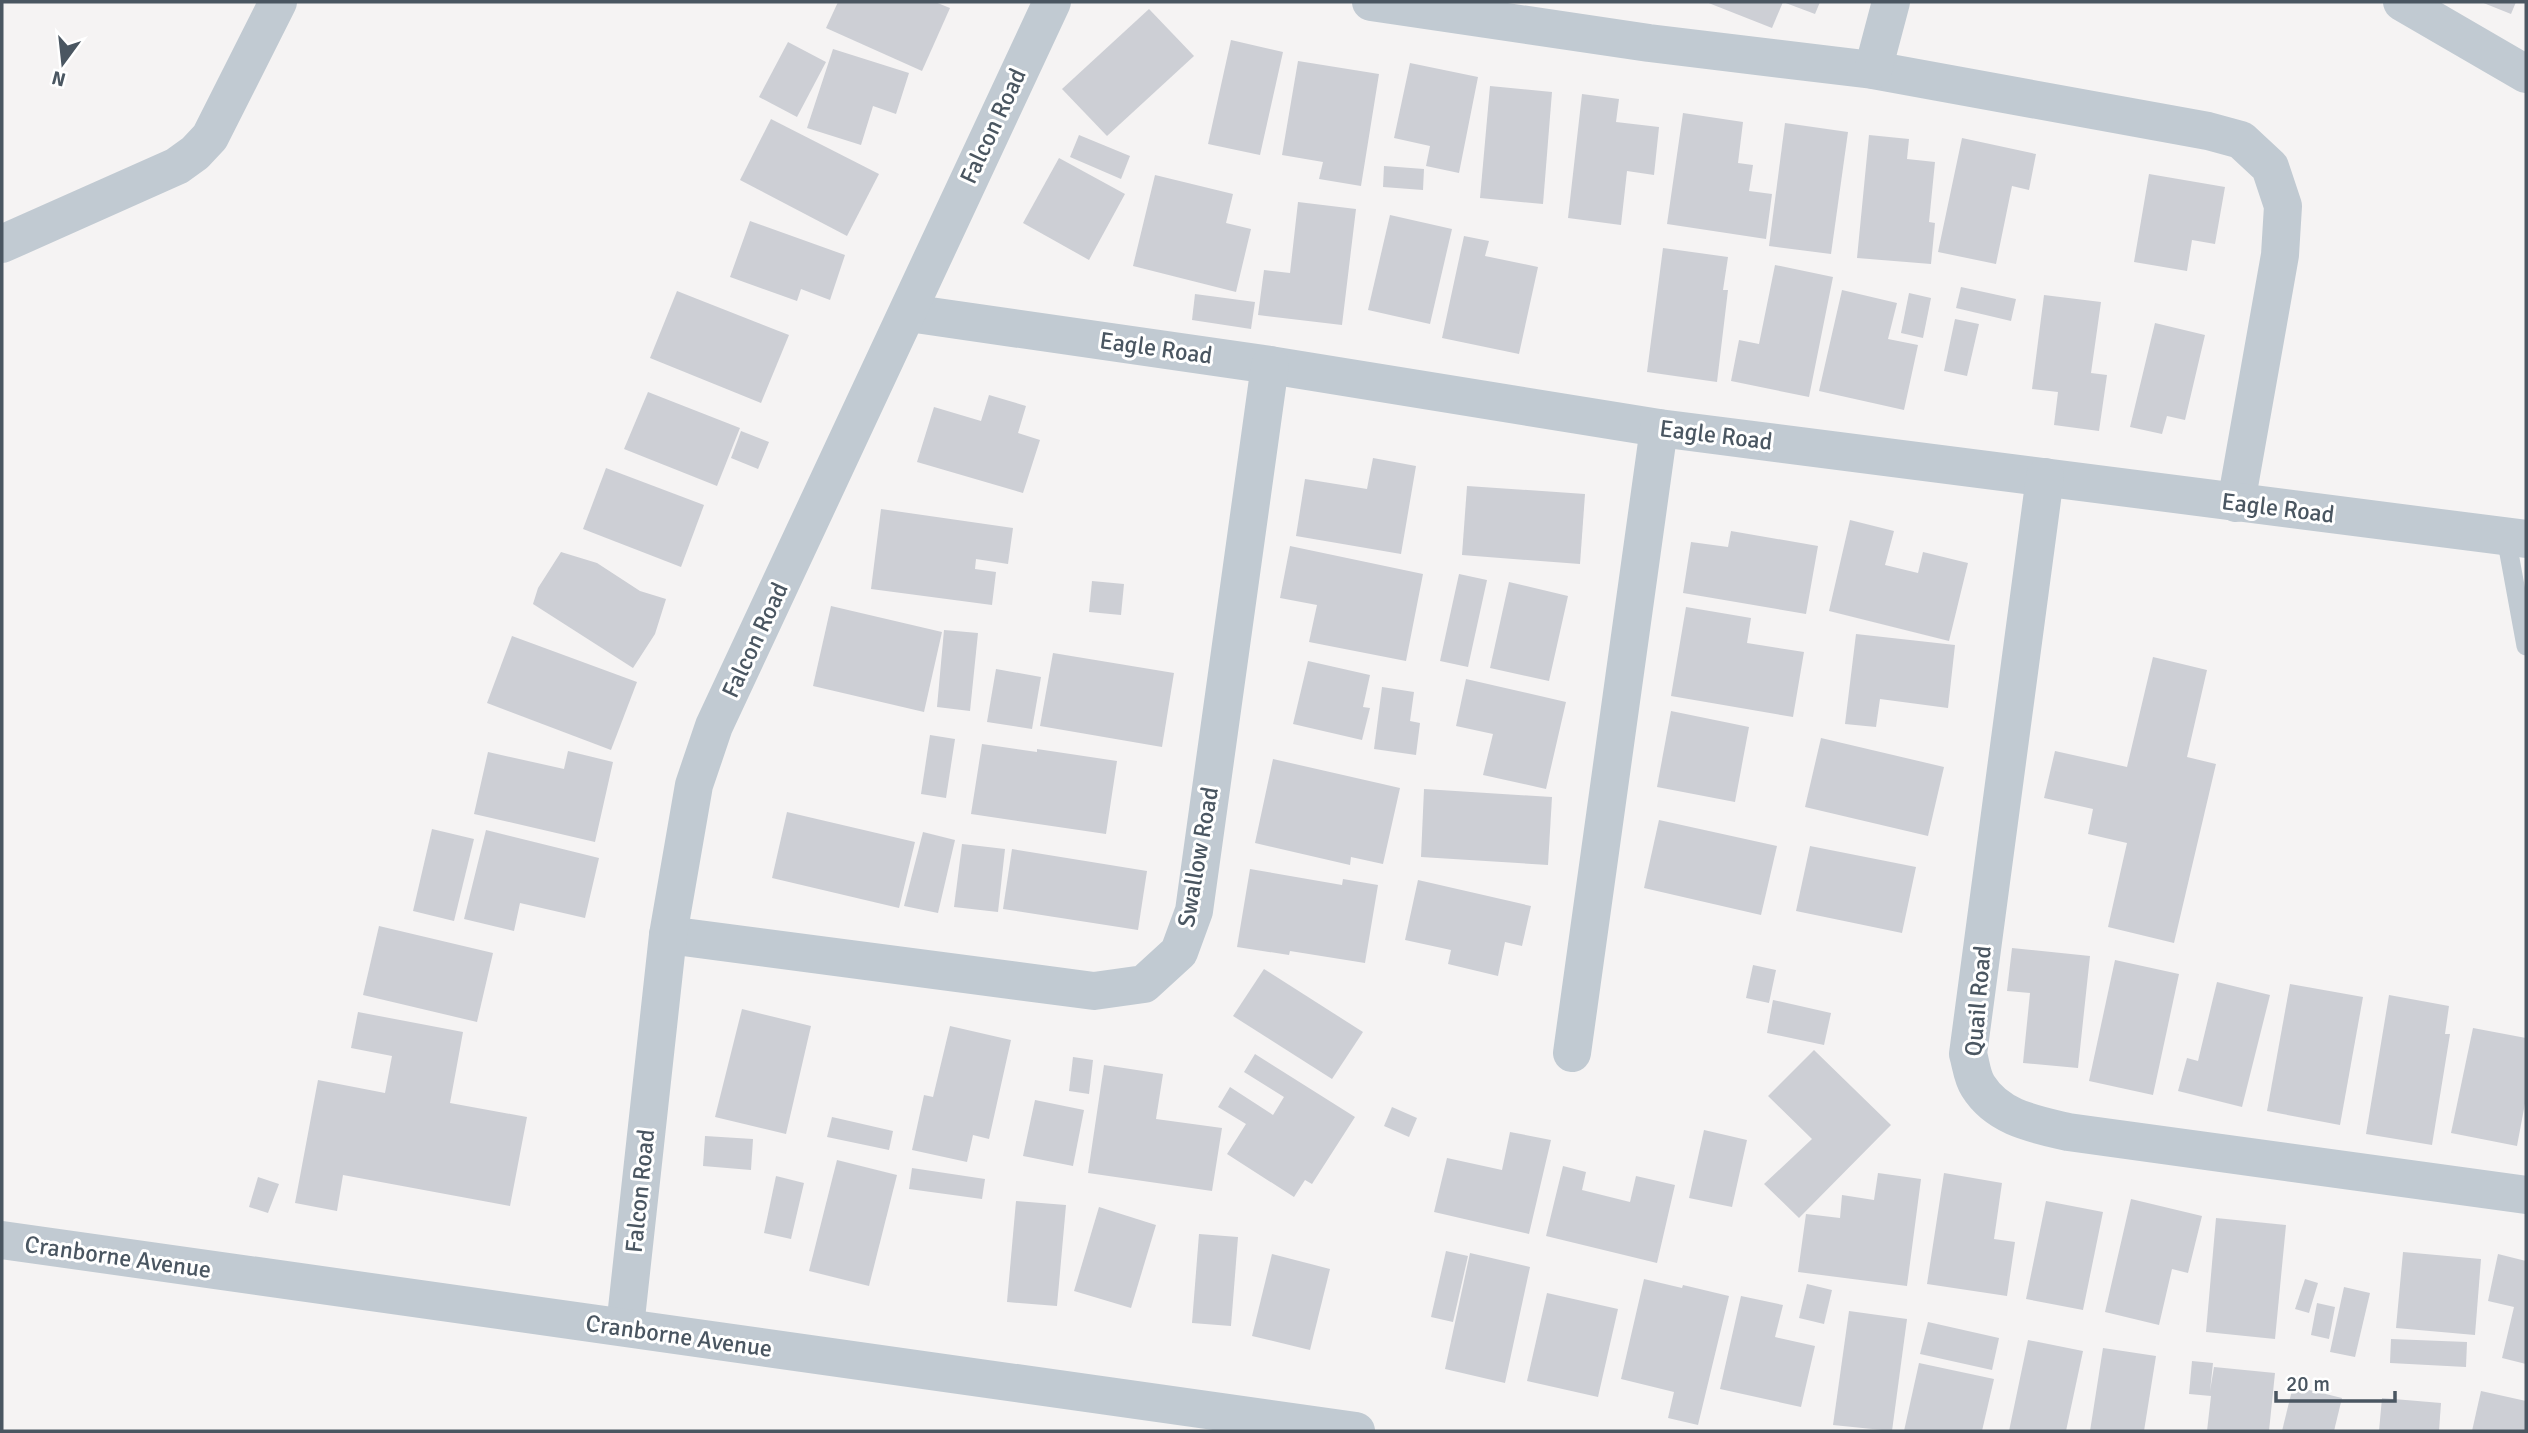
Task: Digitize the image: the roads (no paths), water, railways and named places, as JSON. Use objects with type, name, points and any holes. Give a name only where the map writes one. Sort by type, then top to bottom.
[{"type":"street","points":[[2,244],[177,166],[195,153],[210,137],[278,2]]},
{"type":"street","name":"Falcon Road","points":[[625,1328],[668,935],[694,785],[714,726],[1052,2]]},
{"type":"street","points":[[1371,2],[1488,9],[1649,43],[1873,70],[2208,131],[2241,140],[2270,167],[2283,206],[2280,256],[2236,503]]},
{"type":"street","points":[[1873,70],[1891,2]]},
{"type":"street","points":[[2402,2],[2526,74]]},
{"type":"street","name":"Eagle Road","points":[[909,313],[1270,365],[1659,428],[2516,538]]},
{"type":"street","name":"Swallow Road","points":[[668,935],[1094,991],[1144,984],[1179,953],[1194,911],[1270,365]]},
{"type":"street","points":[[1572,1053],[1659,428]]},
{"type":"street","name":"Quail Road","points":[[2045,477],[1968,1054],[1976,1084],[1996,1108],[2028,1123],[2068,1132],[2526,1195]]},
{"type":"street","name":"Cranborne Avenue","points":[[2,1240],[1356,1431]]},
{"type":"lane","points":[[2516,538],[2526,646]]}]
